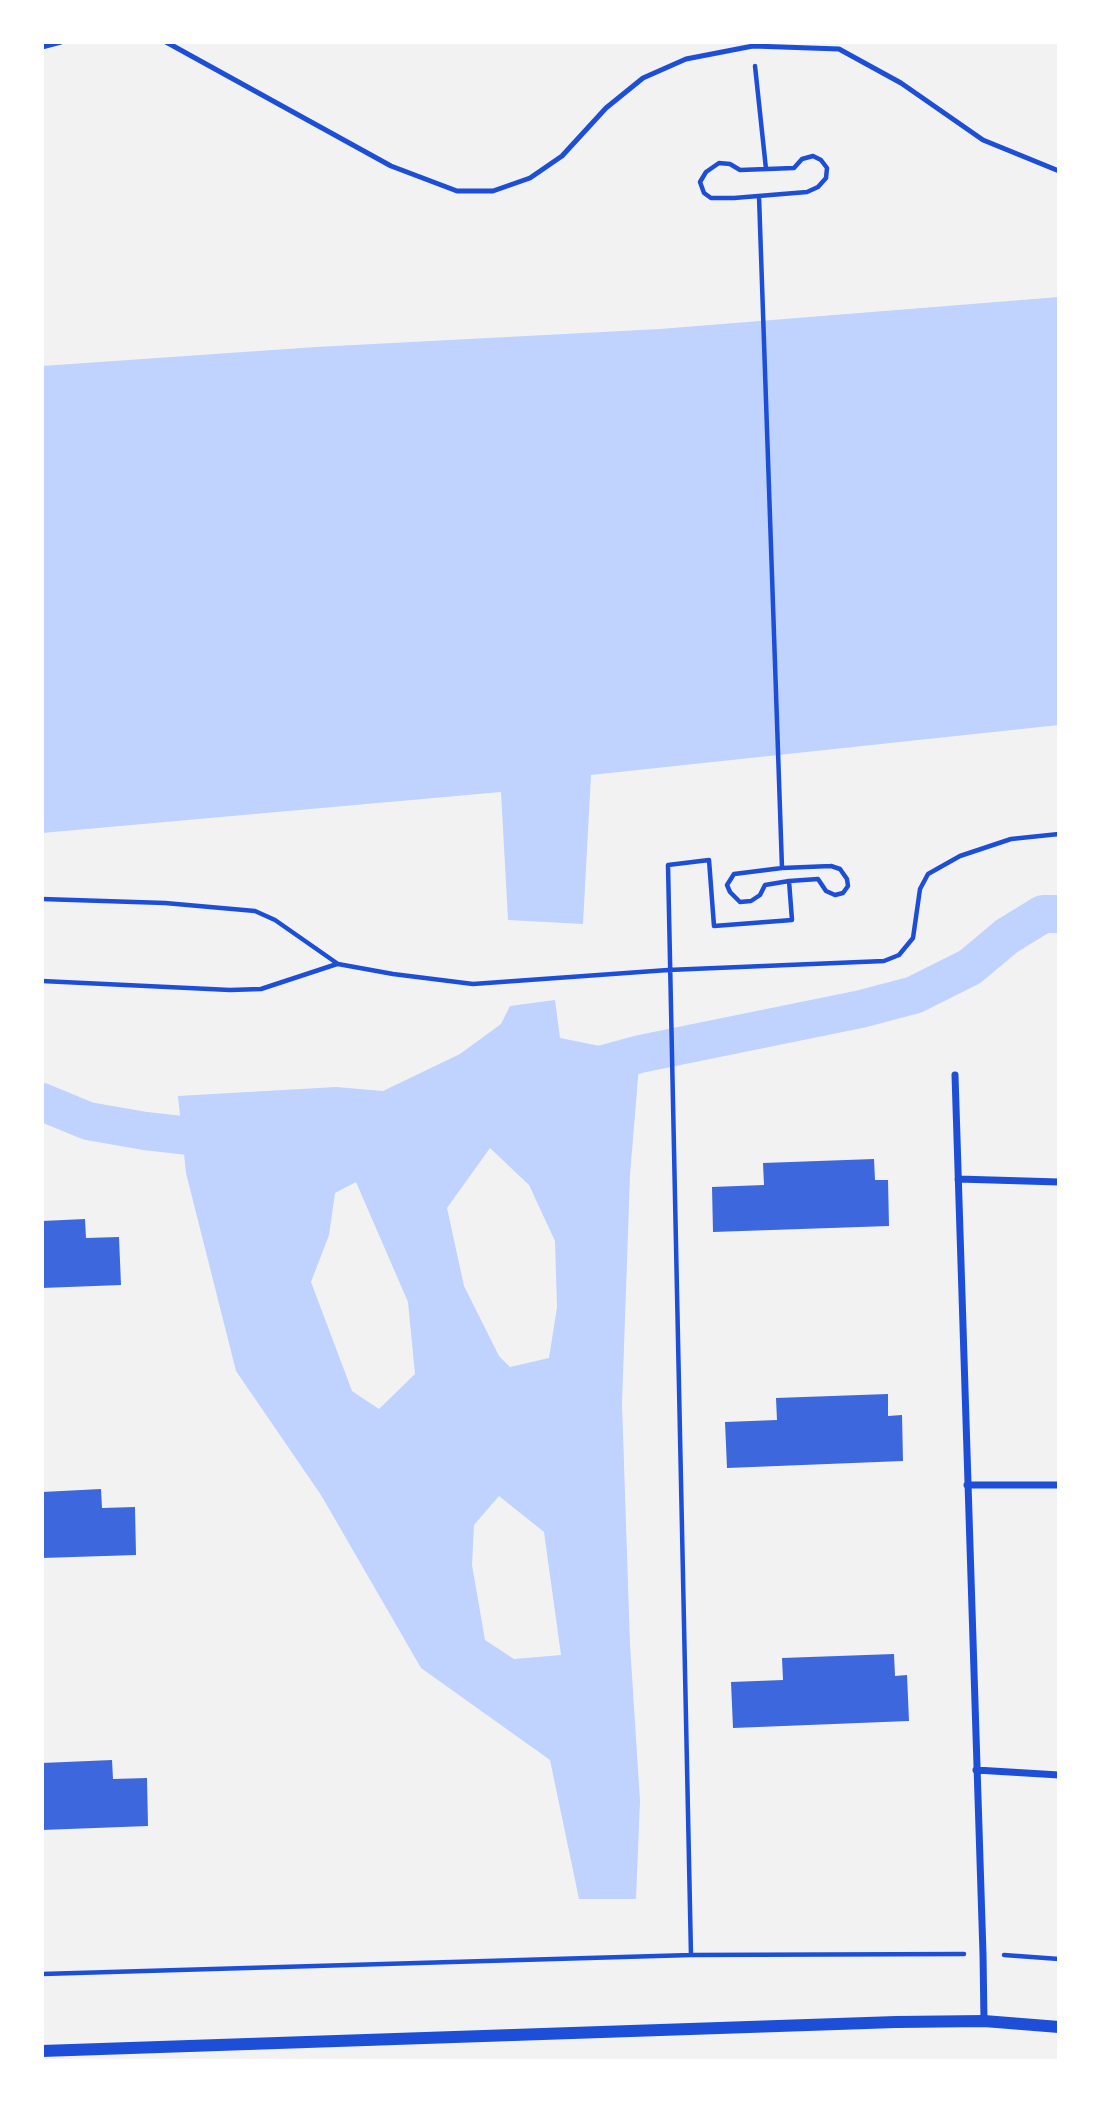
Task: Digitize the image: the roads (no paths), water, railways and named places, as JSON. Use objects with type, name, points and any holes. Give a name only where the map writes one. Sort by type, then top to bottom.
[{"type":"street","points":[[955,1075],[984,2021]]},
{"type":"street","points":[[958,1179],[1059,1182]]},
{"type":"street","points":[[967,1485],[1059,1485]]},
{"type":"street","points":[[976,1770],[1059,1776]]},
{"type":"street","points":[[42,2051],[895,2022],[984,2021],[1059,2027]]},
{"type":"lane","points":[[42,47],[61,42]]},
{"type":"lane","points":[[166,42],[391,166],[457,191],[494,191],[530,178],[562,156],[606,108],[643,78],[686,59],[753,46],[839,49],[901,83],[983,140],[1059,171]]},
{"type":"water","points":[[1059,297],[1059,725],[591,775],[583,924],[508,920],[501,792],[42,833],[42,366],[316,347],[660,329]]},
{"type":"water","points":[[555,1000],[560,1038],[640,1054],[630,1175],[622,1404],[630,1644],[640,1801],[636,1899],[579,1899],[550,1760],[421,1668],[321,1495],[236,1371],[186,1173],[178,1096],[336,1087],[383,1091],[460,1054],[501,1024],[510,1006]],"holes":[[[490,1148],[529,1185],[555,1241],[557,1307],[549,1358],[510,1367],[499,1356],[464,1286],[447,1208]],[[356,1182],[408,1302],[415,1374],[379,1409],[352,1391],[311,1282],[329,1235],[335,1193]],[[499,1496],[544,1532],[561,1655],[514,1659],[485,1640],[472,1565],[474,1525]]]},
{"type":"waterway","points":[[589,1068],[640,1054],[861,1009],[914,995],[970,967],[1007,936],[1043,914],[1059,914]]},
{"type":"waterway","points":[[42,1102],[88,1121],[145,1131],[234,1141]]}]
